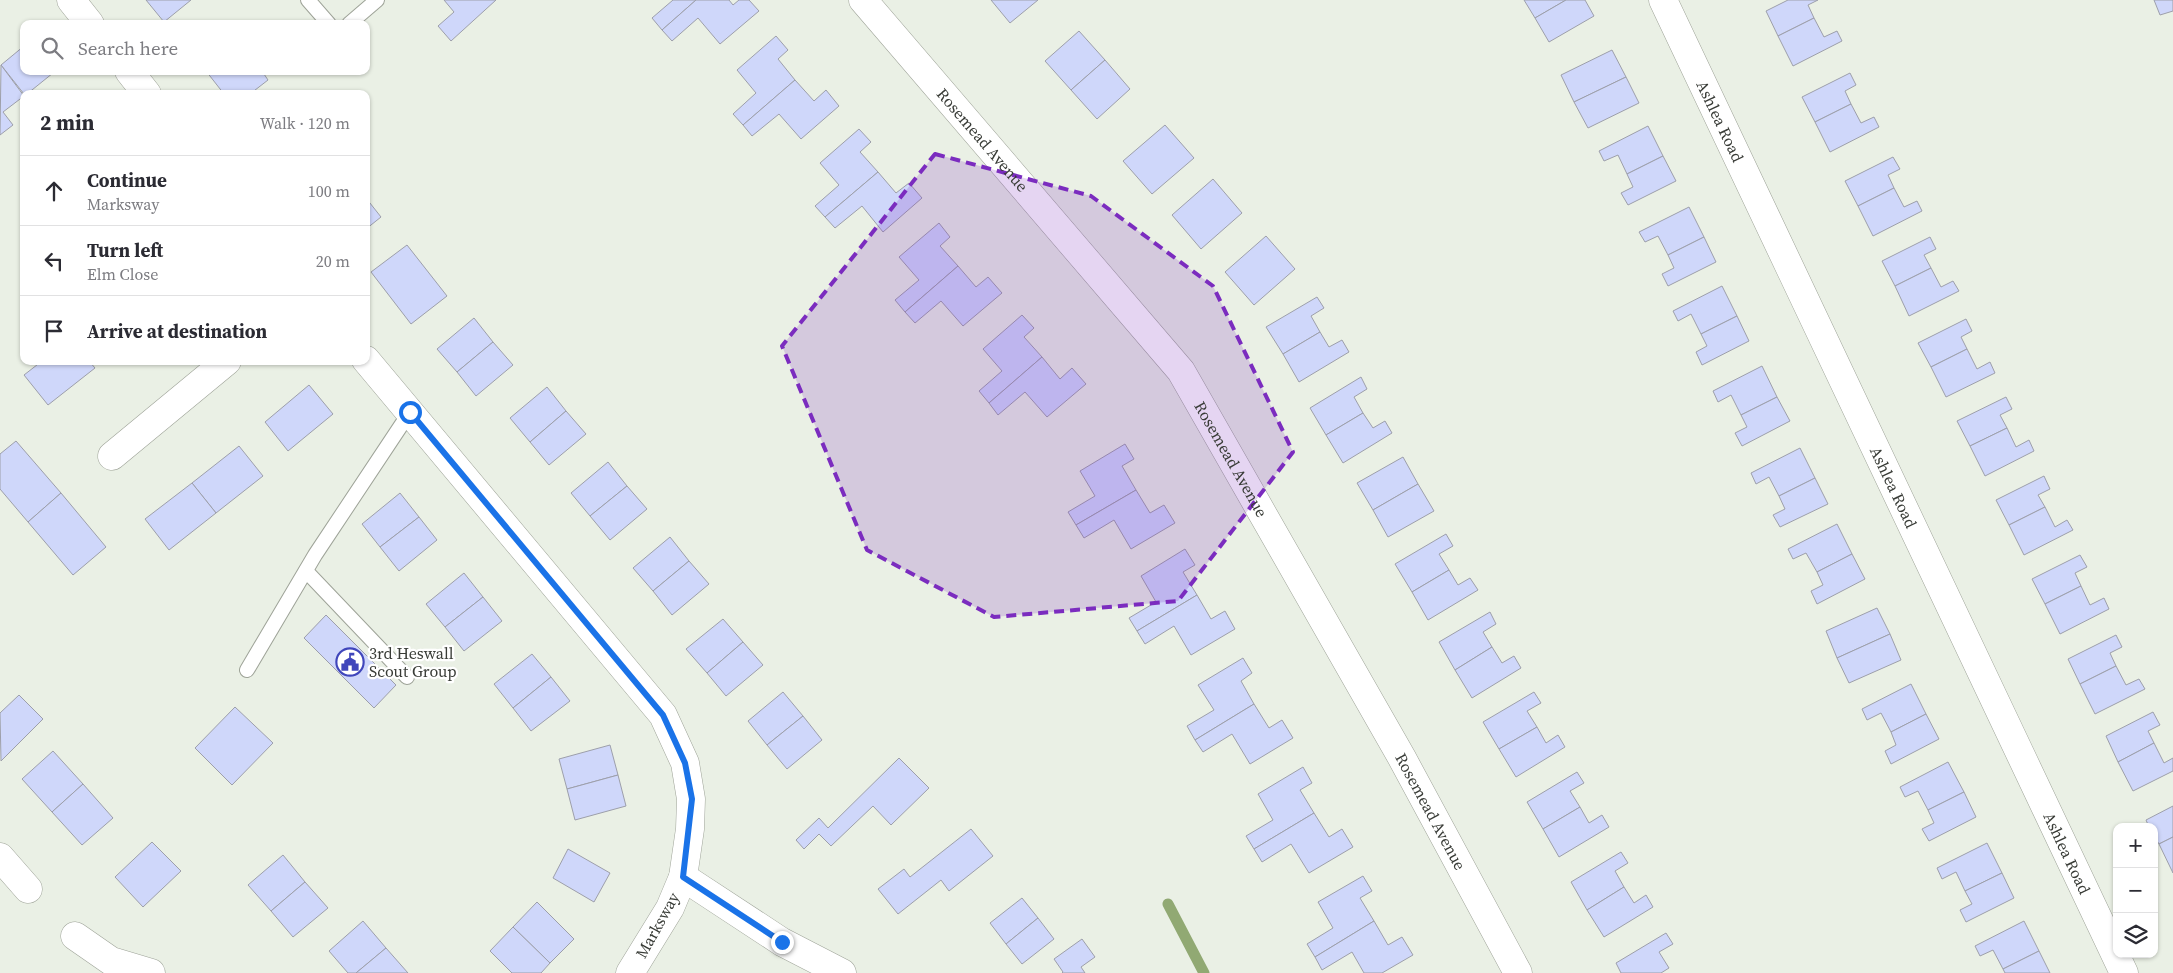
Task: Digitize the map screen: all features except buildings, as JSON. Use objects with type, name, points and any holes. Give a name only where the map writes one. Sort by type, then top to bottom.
[{"type":"street","points":[[71,0],[87,20]]},
{"type":"street","name":"Rosemead Avenue","points":[[863,0],[1181,371],[1402,758],[1518,973]]},
{"type":"street","name":"Ashlea Road","points":[[1663,0],[2124,973]]},
{"type":"street","points":[[132,75],[145,90]]},
{"type":"street","points":[[112,456],[222,365]]},
{"type":"street","name":"Marksway","points":[[370,365],[663,715],[685,763],[692,799],[683,877],[670,908],[630,973]]},
{"type":"street","points":[[0,856],[28,889]]},
{"type":"street","points":[[683,877],[782,942],[842,973]]},
{"type":"street","points":[[75,936],[111,961],[151,973]]},
{"type":"lane","points":[[308,0],[326,20]]},
{"type":"lane","points":[[354,20],[377,0]]},
{"type":"lane","points":[[247,670],[306,571],[410,412]]},
{"type":"lane","points":[[306,571],[407,677]]},
{"type":"highlighted area","points":[[935,154],[1091,196],[1213,286],[1293,452],[1178,601],[994,617],[867,550],[782,346]]},
{"type":"waterway","points":[[1168,904],[1204,973]]},
{"type":"place","name":"3rd Heswall Scout Group","points":[[350,662]]},
{"type":"route","points":[[410,412],[663,715],[685,763],[692,799],[683,877],[782,942]]}]
